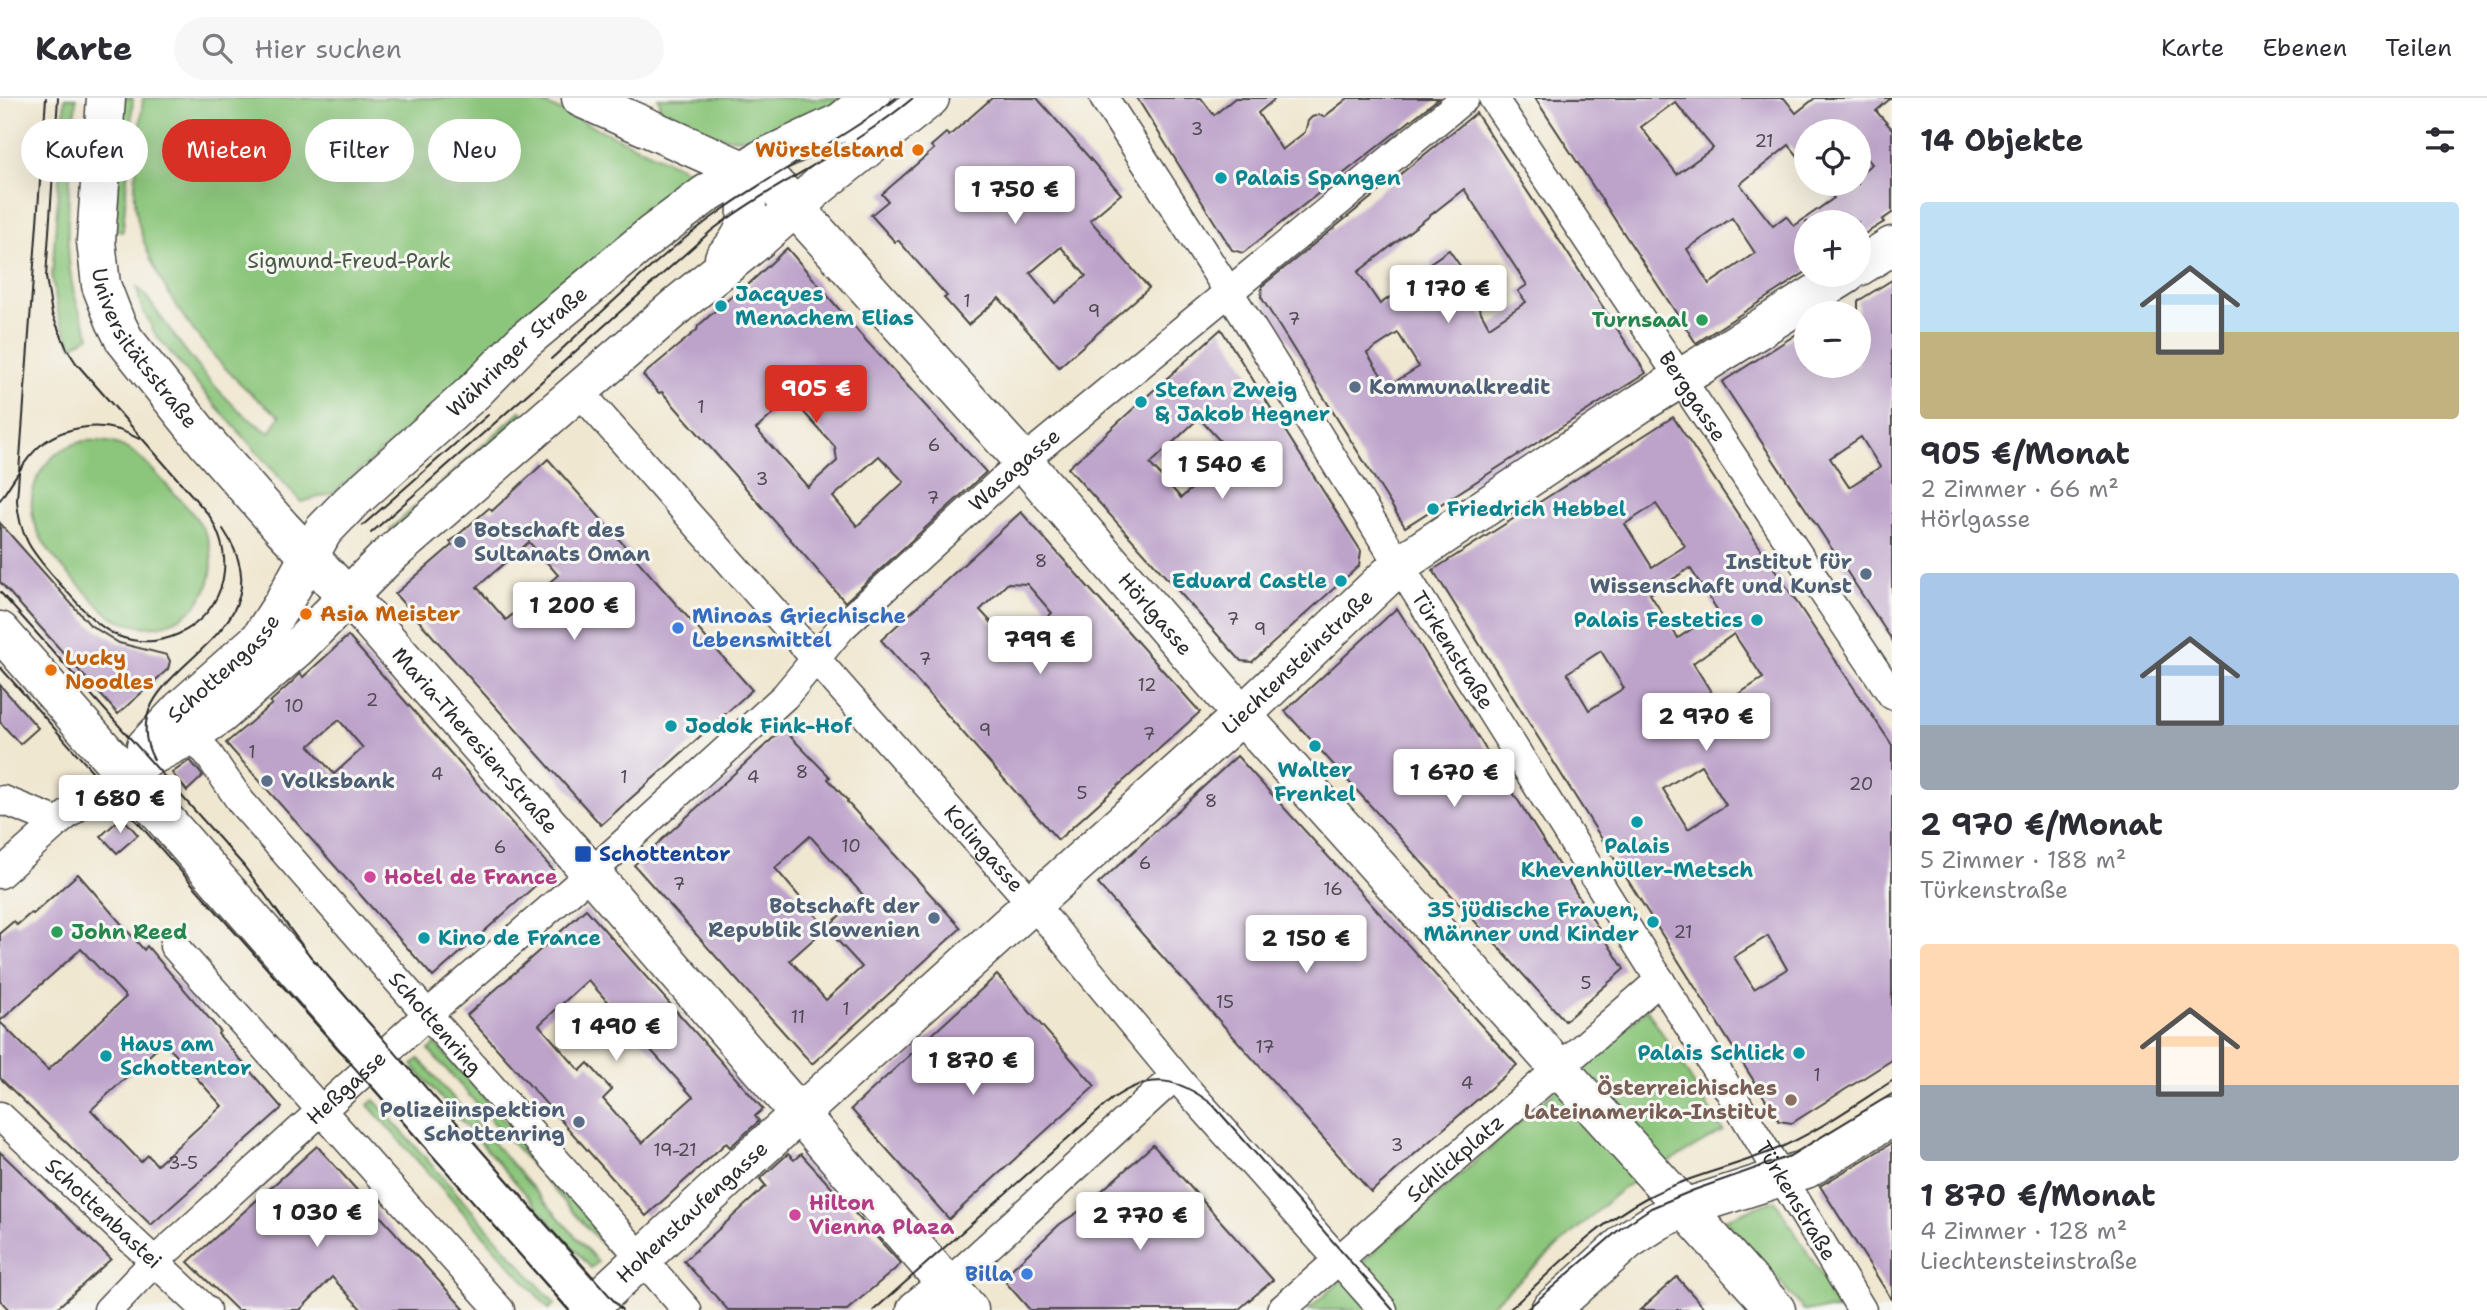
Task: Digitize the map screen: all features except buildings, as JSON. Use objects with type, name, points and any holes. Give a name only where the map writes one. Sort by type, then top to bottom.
[{"type":"main road","name":"Universitätsstraße","points":[[106,98],[96,241],[101,285],[114,321],[137,358],[206,443],[308,555]]},
{"type":"main road","name":"Hörlgasse","points":[[581,98],[774,184],[1024,461],[1242,715],[1559,1068]]},
{"type":"main road","name":"Währinger Straße","points":[[308,555],[323,531],[350,503],[475,391],[524,341],[651,235],[744,170],[841,122],[871,98]]},
{"type":"main road","points":[[349,597],[385,559],[680,303],[930,98]]},
{"type":"main road","points":[[680,303],[737,245],[744,231],[748,221],[744,170]]},
{"type":"main road","points":[[1871,259],[1892,246]]},
{"type":"main road","name":"Liechtensteinstraße","points":[[799,1114],[1242,715],[1398,565],[1680,379],[1827,287]]},
{"type":"main road","name":"Maria-Theresien-Straße","points":[[308,555],[349,597],[591,873],[958,1297]]},
{"type":"main road","name":"Schottengasse","points":[[123,771],[181,709],[260,639],[282,606],[308,555]]},
{"type":"main road","name":"Schottengasse","points":[[123,771],[187,737],[220,715],[297,648],[349,597]]},
{"type":"main road","points":[[0,631],[591,1309]]},
{"type":"main road","points":[[1559,1068],[1776,1310]]},
{"type":"main road","name":"Hohenstaufengasse","points":[[591,1309],[641,1258],[799,1114]]},
{"type":"main road","points":[[1550,1310],[1629,1240],[1659,1220],[1684,1208],[1806,1169],[1892,1117]]},
{"type":"main road","points":[[916,1310],[958,1297]]},
{"type":"street","name":"Türkenstraße","points":[[1104,98],[1660,980],[1862,1310]]},
{"type":"street","name":"Wasagasse","points":[[591,873],[785,696],[842,627],[1024,461],[1465,98]]},
{"type":"street","name":"Berggasse","points":[[1493,98],[1892,695]]},
{"type":"street","name":"Kolingasse","points":[[579,391],[1032,904],[1175,1076],[1383,1310]]},
{"type":"street","name":"Schottenring","points":[[187,737],[206,751],[241,802],[687,1310]]},
{"type":"street","name":"Schottengasse","points":[[0,874],[58,822],[123,771]]},
{"type":"street","points":[[0,802],[3,800],[58,822]]},
{"type":"street","name":"Heßgasse","points":[[108,1310],[154,1262],[376,1061],[591,873]]},
{"type":"street","points":[[174,946],[500,1310]]},
{"type":"street","name":"Schlickplatz","points":[[1280,1310],[1660,980]]},
{"type":"street","points":[[958,1297],[1175,1076]]},
{"type":"street","name":"Schottenbastei","points":[[0,1116],[206,1310]]},
{"type":"green space","points":[[65,98],[76,98],[74,119],[63,119]]},
{"type":"green space","points":[[114,98],[133,98],[131,119],[112,119]]},
{"type":"green space","name":"Sigmund-Freud-Park","points":[[143,98],[532,98],[700,176],[334,493],[301,502],[155,334],[141,306],[137,288],[143,292],[185,350],[217,388],[234,406],[270,433],[280,416],[233,376],[209,350],[186,321],[151,259],[140,229],[135,199],[135,182],[148,182],[148,119],[141,119]]},
{"type":"green space","points":[[658,98],[842,98],[799,124],[767,135],[734,139],[702,131],[658,109]]},
{"type":"green space","points":[[59,182],[69,182],[68,253],[71,278],[80,314],[90,336],[72,346],[59,318],[52,277]]},
{"type":"green space","points":[[108,182],[127,182],[123,231],[105,223]]},
{"type":"green space","points":[[521,411],[525,415],[396,536],[390,529]]},
{"type":"green space","points":[[84,441],[109,442],[136,454],[201,525],[209,543],[212,566],[207,587],[197,604],[182,617],[164,624],[144,626],[123,622],[103,610],[76,582],[49,550],[39,533],[33,516],[32,497],[38,477],[46,464],[57,454]]},
{"type":"green space","points":[[1647,1009],[1723,1131],[1623,1188],[1486,1310],[1308,1310]]},
{"type":"green space","points":[[436,1044],[616,1246],[609,1252],[429,1050]]},
{"type":"green space","points":[[419,1059],[598,1262],[591,1268],[412,1065]]},
{"type":"green space","points":[[374,1100],[555,1304],[549,1309],[368,1105]]},
{"type":"green space","points":[[1775,1200],[1843,1310],[1804,1310],[1725,1219]]},
{"type":"tram line","points":[[46,98],[18,514],[25,536],[36,555],[93,619],[118,636],[136,641],[154,641],[187,629],[201,619],[212,605],[220,589],[224,571],[223,549],[209,515],[76,363],[52,314],[46,277],[58,98]]},
{"type":"tram line","points":[[551,359],[636,280],[702,225],[896,98]]},
{"type":"tram line","points":[[371,533],[711,231],[864,134],[913,98]]},
{"type":"tram line","points":[[363,525],[488,415]]},
{"type":"tram line","points":[[0,500],[34,451],[56,435],[70,430],[101,427],[121,431],[139,439]]},
{"type":"tram line","points":[[154,760],[146,728],[154,700],[222,628],[238,601],[240,568],[223,529]]},
{"type":"tram line","points":[[0,592],[244,866],[310,956],[622,1310]]},
{"type":"tram line","points":[[0,667],[569,1310]]},
{"type":"tram line","points":[[874,1310],[1112,1099],[1139,1085],[1164,1081],[1188,1088],[1213,1105],[1393,1310]]},
{"type":"tram line","points":[[1509,1310],[1574,1250],[1627,1209],[1676,1184],[1788,1144],[1892,1081]]},
{"type":"tram line","points":[[1526,1310],[1621,1228],[1651,1208],[1790,1156],[1892,1094]]},
{"type":"place","name":"Würstelstand","points":[[918,150]]},
{"type":"place","name":"Palais Spangen","points":[[1221,178]]},
{"type":"place","name":"Jacques Menachem Elias","points":[[721,306]]},
{"type":"place","name":"Turnsaal","points":[[1702,320]]},
{"type":"place","name":"Kommunalkredit","points":[[1355,387]]},
{"type":"place","name":"Stefan Zweig & Jakob Hegner","points":[[1141,402]]},
{"type":"place","name":"Friedrich Hebbel","points":[[1433,509]]},
{"type":"place","name":"Botschaft des Sultanats Oman","points":[[460,542]]},
{"type":"place","name":"Institut für Wissenschaft und Kunst","points":[[1866,574]]},
{"type":"place","name":"Eduard Castle","points":[[1341,581]]},
{"type":"place","name":"Asia Meister","points":[[306,614]]},
{"type":"place","name":"Palais Festetics","points":[[1757,620]]},
{"type":"place","name":"Minoas Griechische Lebensmittel","points":[[678,628]]},
{"type":"place","name":"Lucky Noodles","points":[[51,670]]},
{"type":"place","name":"Jodok Fink-Hof","points":[[671,726]]},
{"type":"place","name":"Walter Frenkel","points":[[1315,746]]},
{"type":"place","name":"Volksbank","points":[[267,781]]},
{"type":"place","name":"Palais Khevenhüller-Metsch","points":[[1637,822]]},
{"type":"place","name":"Schottentor","points":[[583,854]]},
{"type":"place","name":"Hotel de France","points":[[370,877]]},
{"type":"place","name":"Botschaft der Republik Slowenien","points":[[934,918]]},
{"type":"place","name":"35 jüdische Frauen, Männer und Kinder","points":[[1653,922]]},
{"type":"place","name":"John Reed","points":[[57,932]]},
{"type":"place","name":"Kino de France","points":[[424,938]]},
{"type":"place","name":"Palais Schlick","points":[[1799,1053]]},
{"type":"place","name":"Haus am Schottentor","points":[[106,1056]]},
{"type":"place","name":"Österreichisches Lateinamerika-Institut","points":[[1791,1100]]},
{"type":"place","name":"Polizeiinspektion Schottenring","points":[[579,1122]]},
{"type":"place","name":"Hilton Vienna Plaza","points":[[795,1215]]},
{"type":"place","name":"Billa","points":[[1027,1274]]}]
